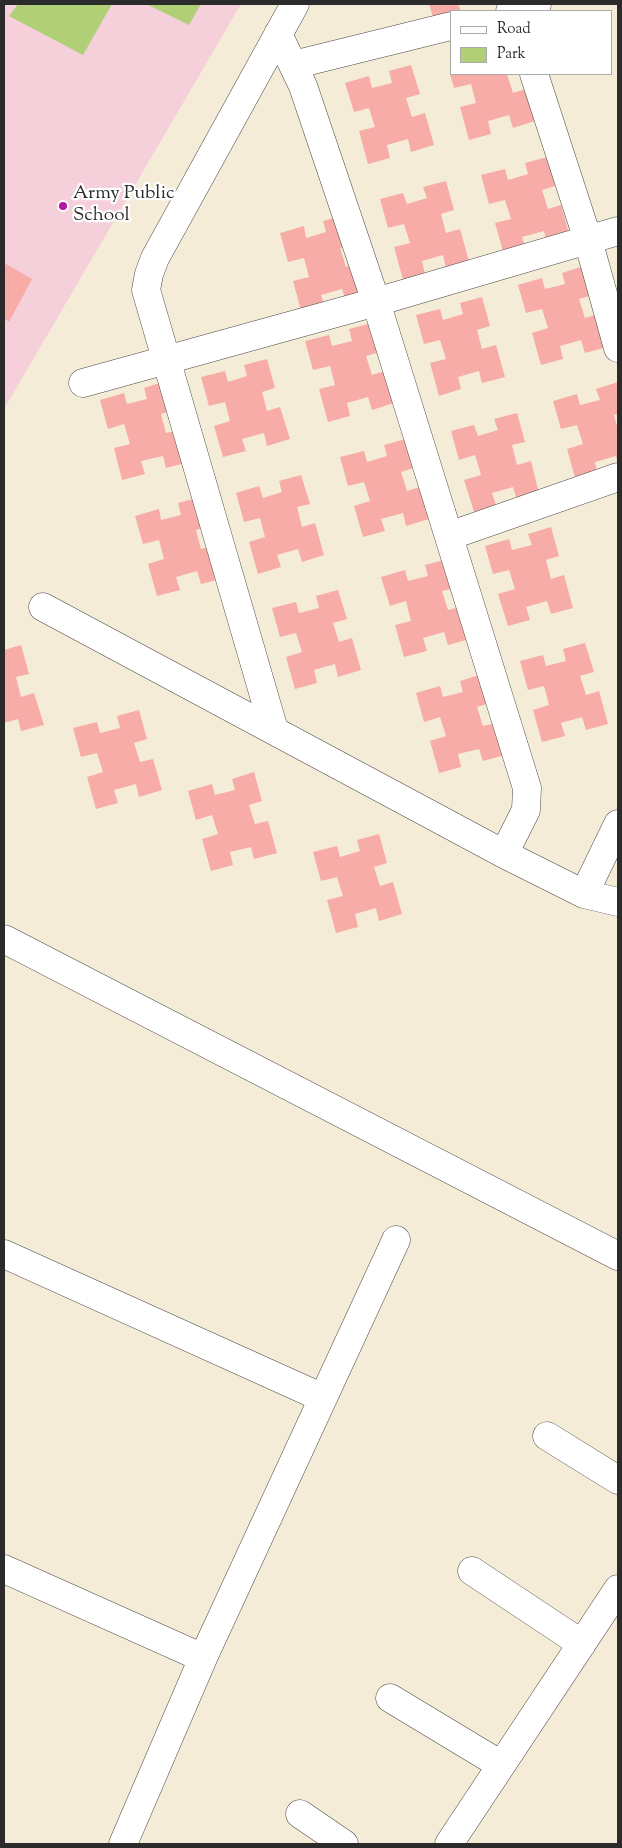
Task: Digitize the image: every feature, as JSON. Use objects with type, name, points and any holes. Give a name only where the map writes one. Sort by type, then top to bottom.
[{"type":"street","points":[[274,730],[146,290],[155,258],[295,4]]},
{"type":"street","points":[[293,65],[450,26]]},
{"type":"street","points":[[278,34],[303,86],[376,302],[527,788],[526,810],[504,854]]},
{"type":"street","points":[[534,75],[588,240],[618,348]]},
{"type":"street","points":[[83,383],[376,302],[618,231]]},
{"type":"street","points":[[449,536],[618,477]]},
{"type":"street","points":[[43,607],[504,854],[584,894],[618,902]]},
{"type":"street","points":[[584,894],[618,825]]},
{"type":"street","points":[[4,939],[618,1256]]},
{"type":"street","points":[[122,1844],[203,1658],[396,1240]]},
{"type":"street","points":[[4,1254],[323,1398]]},
{"type":"street","points":[[547,1436],[618,1480]]},
{"type":"street","points":[[4,1570],[203,1658]]},
{"type":"street","points":[[472,1571],[582,1644]]},
{"type":"street","points":[[449,1844],[618,1589]]},
{"type":"street","points":[[390,1698],[501,1765]]},
{"type":"street","points":[[300,1814],[344,1844]]},
{"type":"shaded area","name":"Army Public School","points":[[4,4],[241,4],[4,409]]},
{"type":"green space","points":[[18,4],[112,4],[83,55],[9,16]]},
{"type":"green space","points":[[146,4],[201,4],[189,25]]},
{"type":"building","points":[[429,4],[458,4],[461,10],[450,10],[450,15],[434,20]]},
{"type":"building","points":[[411,65],[420,94],[406,98],[412,117],[425,113],[434,145],[411,152],[408,139],[387,145],[390,158],[368,164],[359,131],[375,127],[369,108],[354,112],[345,83],[369,76],[372,88],[392,83],[389,71]]},
{"type":"building","points":[[450,75],[507,75],[513,93],[526,89],[535,121],[513,128],[509,115],[488,121],[491,134],[469,140],[460,107],[476,103],[471,84],[454,88]]},
{"type":"building","points":[[547,157],[555,186],[542,190],[548,209],[561,205],[570,237],[547,244],[544,231],[522,237],[526,249],[504,255],[495,223],[511,219],[505,200],[489,204],[481,175],[505,169],[508,180],[528,174],[525,163]]},
{"type":"building","points":[[446,181],[454,210],[441,214],[446,233],[460,229],[469,261],[446,268],[443,255],[422,261],[425,274],[403,280],[394,247],[410,243],[404,224],[388,228],[380,199],[403,193],[407,204],[427,198],[423,187]]},
{"type":"building","points":[[345,215],[354,244],[340,248],[346,267],[359,263],[368,295],[346,302],[342,289],[321,295],[325,307],[302,314],[293,281],[309,277],[304,258],[288,262],[280,233],[304,226],[306,238],[326,232],[323,221]]},
{"type":"building","points":[[4,263],[32,279],[9,322],[4,318]]},
{"type":"building","points":[[584,266],[593,295],[579,299],[585,318],[598,314],[607,347],[585,353],[581,340],[560,346],[563,359],[541,365],[532,333],[548,328],[542,309],[526,313],[518,285],[542,278],[545,289],[565,284],[562,273]]},
{"type":"building","points":[[482,297],[490,326],[477,330],[482,349],[496,345],[505,377],[482,383],[479,371],[458,377],[461,389],[439,396],[430,363],[446,359],[440,340],[424,344],[416,315],[440,309],[443,320],[463,314],[460,303]]},
{"type":"building","points":[[372,323],[380,352],[366,356],[372,375],[385,371],[394,403],[372,410],[368,397],[347,403],[350,416],[328,422],[319,389],[335,385],[330,366],[313,370],[305,341],[329,335],[332,346],[352,341],[349,329]]},
{"type":"building","points":[[267,359],[275,388],[262,392],[267,411],[280,407],[290,439],[267,446],[264,433],[242,439],[246,451],[223,457],[214,426],[230,421],[225,402],[209,406],[201,377],[225,371],[228,382],[247,376],[244,365]]},
{"type":"building","points":[[166,381],[174,410],[161,414],[166,433],[179,430],[189,462],[166,468],[163,456],[141,461],[145,474],[122,480],[114,448],[130,444],[124,424],[108,429],[100,400],[124,393],[127,404],[147,399],[144,388]]},
{"type":"building","points":[[618,382],[618,414],[614,415],[618,430],[618,464],[616,456],[595,462],[598,475],[576,481],[567,449],[583,444],[577,425],[561,429],[553,401],[577,394],[580,405],[600,400],[596,389]]},
{"type":"building","points":[[517,413],[525,442],[512,445],[517,465],[531,461],[539,493],[517,500],[513,487],[492,493],[496,505],[474,512],[464,480],[481,475],[475,455],[459,460],[451,431],[474,425],[478,436],[498,430],[494,419]]},
{"type":"building","points":[[406,439],[414,468],[401,472],[407,491],[420,487],[429,519],[406,526],[403,513],[381,519],[385,531],[363,537],[354,506],[370,501],[364,482],[348,486],[340,457],[364,451],[367,462],[387,456],[384,445]]},
{"type":"building","points":[[301,475],[310,504],[297,507],[302,527],[315,523],[324,555],[302,562],[298,549],[277,555],[281,567],[258,574],[249,542],[265,537],[260,518],[244,522],[236,493],[259,486],[263,498],[282,492],[279,481]]},
{"type":"building","points":[[201,497],[209,526],[196,530],[201,549],[214,546],[224,578],[201,584],[197,571],[176,577],[180,590],[157,596],[148,564],[164,559],[159,540],[143,544],[135,516],[159,509],[161,520],[181,515],[178,503]]},
{"type":"building","points":[[551,527],[559,556],[546,560],[551,579],[564,575],[573,608],[551,614],[547,601],[526,607],[530,620],[508,626],[498,594],[515,589],[509,570],[493,574],[485,546],[509,539],[512,550],[532,545],[528,534]]},
{"type":"building","points":[[448,559],[456,588],[442,591],[448,610],[461,607],[470,639],[448,645],[444,632],[423,638],[427,651],[404,657],[395,625],[411,621],[406,601],[390,606],[381,577],[405,570],[408,581],[428,576],[425,565]]},
{"type":"building","points":[[338,590],[347,619],[333,623],[339,642],[352,638],[361,670],[338,677],[335,664],[314,670],[317,683],[295,689],[286,657],[302,652],[296,633],[280,637],[272,608],[296,602],[299,613],[319,608],[316,596]]},
{"type":"building","points":[[585,643],[594,672],[580,676],[586,695],[599,691],[608,724],[586,730],[582,717],[561,723],[565,736],[542,742],[533,710],[549,705],[544,686],[528,690],[520,661],[543,655],[546,666],[566,661],[563,649]]},
{"type":"building","points":[[21,645],[29,674],[16,677],[21,697],[34,693],[44,725],[21,731],[18,719],[4,723],[4,650]]},
{"type":"building","points":[[482,674],[490,703],[477,707],[483,726],[496,723],[505,755],[483,761],[479,749],[458,754],[461,767],[439,773],[430,741],[446,736],[440,717],[424,722],[416,693],[440,686],[443,697],[463,692],[460,681]]},
{"type":"building","points":[[139,710],[147,739],[134,743],[140,762],[153,759],[162,790],[139,797],[136,784],[114,790],[118,803],[96,809],[87,777],[103,772],[97,753],[81,757],[73,728],[97,722],[100,733],[120,728],[117,716]]},
{"type":"building","points":[[254,772],[262,801],[249,805],[255,824],[268,821],[277,853],[254,859],[251,847],[230,852],[233,865],[211,871],[202,839],[218,834],[212,815],[196,820],[188,791],[212,784],[215,795],[235,790],[232,779]]},
{"type":"building","points":[[379,834],[387,863],[374,867],[380,886],[393,882],[402,914],[379,921],[376,908],[355,914],[358,927],[336,933],[327,900],[343,896],[337,877],[321,881],[313,852],[337,846],[340,857],[360,851],[357,840]]},
{"type":"place","name":"Army Public School","points":[[63,206]]}]
